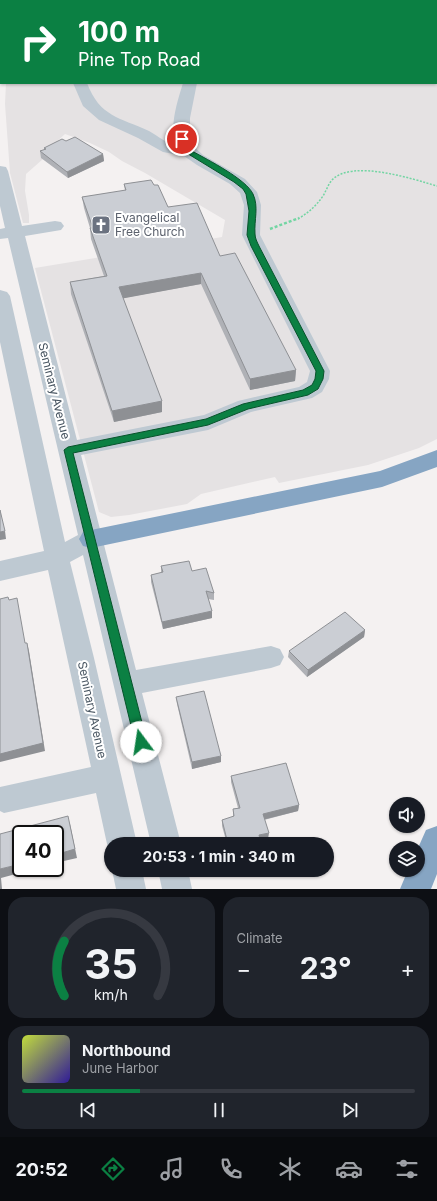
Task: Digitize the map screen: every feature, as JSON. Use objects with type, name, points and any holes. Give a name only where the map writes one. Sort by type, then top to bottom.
[{"type":"highway","points":[[91,539],[382,479],[437,458]]},
{"type":"highway","points":[[419,881],[437,840]]},
{"type":"street","points":[[68,450],[208,422],[246,406],[305,393],[315,387],[319,379],[320,371],[251,235],[252,202],[245,188],[237,181],[187,151],[168,148],[100,114],[92,108],[80,84]]},
{"type":"street","points":[[187,151],[181,133],[185,101],[190,84]]},
{"type":"street","name":"Seminary Avenue","points":[[0,171],[7,233],[68,450],[164,837]]},
{"type":"street","points":[[7,233],[55,226]]},
{"type":"street","name":"Seminary Avenue","points":[[0,296],[57,558],[81,658],[120,837]]},
{"type":"street","points":[[0,571],[57,558],[91,539]]},
{"type":"street","points":[[126,684],[270,657]]},
{"type":"street","points":[[4,800],[107,777]]},
{"type":"street","points":[[128,877],[131,889]]},
{"type":"street","points":[[174,877],[177,889]]},
{"type":"path","points":[[251,235],[292,222],[310,211],[319,202],[333,179],[340,174],[353,171],[371,171],[410,178],[437,186]]},
{"type":"shaded area","points":[[6,84],[437,84],[437,439],[419,448],[368,465],[279,483],[275,477],[201,494],[187,504],[129,515],[111,517],[99,512],[35,268],[222,237],[225,220],[109,152],[65,134],[54,144],[43,159],[26,174],[25,191],[29,223],[23,223],[10,173],[5,104]]},
{"type":"building","points":[[75,137],[103,154],[67,172],[40,151],[62,139],[66,141]]},
{"type":"building","points":[[151,180],[154,185],[158,185],[168,207],[197,203],[220,256],[235,253],[296,370],[250,379],[201,273],[119,287],[162,401],[112,411],[70,282],[107,276],[90,228],[93,228],[82,197],[126,190],[124,184]]},
{"type":"building","points":[[0,510],[5,531],[0,532]]},
{"type":"building","points":[[189,561],[192,571],[206,568],[214,593],[206,591],[212,611],[162,622],[151,575],[163,572],[161,566]]},
{"type":"building","points":[[8,597],[9,600],[17,598],[25,643],[27,643],[43,743],[0,754],[0,599]]},
{"type":"building","points":[[345,612],[365,630],[308,670],[289,651]]},
{"type":"building","points":[[204,691],[221,756],[192,762],[176,697]]},
{"type":"building","points":[[286,763],[299,805],[263,814],[269,833],[259,835],[259,837],[226,837],[222,820],[234,816],[233,809],[240,808],[231,776]]},
{"type":"building","points":[[68,816],[75,849],[64,852],[64,825],[34,825]]},
{"type":"building","points":[[12,831],[12,866],[0,869],[0,834]]},
{"type":"place","name":"Evangelical Free Church","points":[[101,225]]},
{"type":"route","points":[[141,742],[68,450],[208,422],[246,406],[305,393],[315,387],[319,379],[320,371],[255,246],[250,229],[253,211],[250,194],[237,181],[187,151],[182,139]]}]
